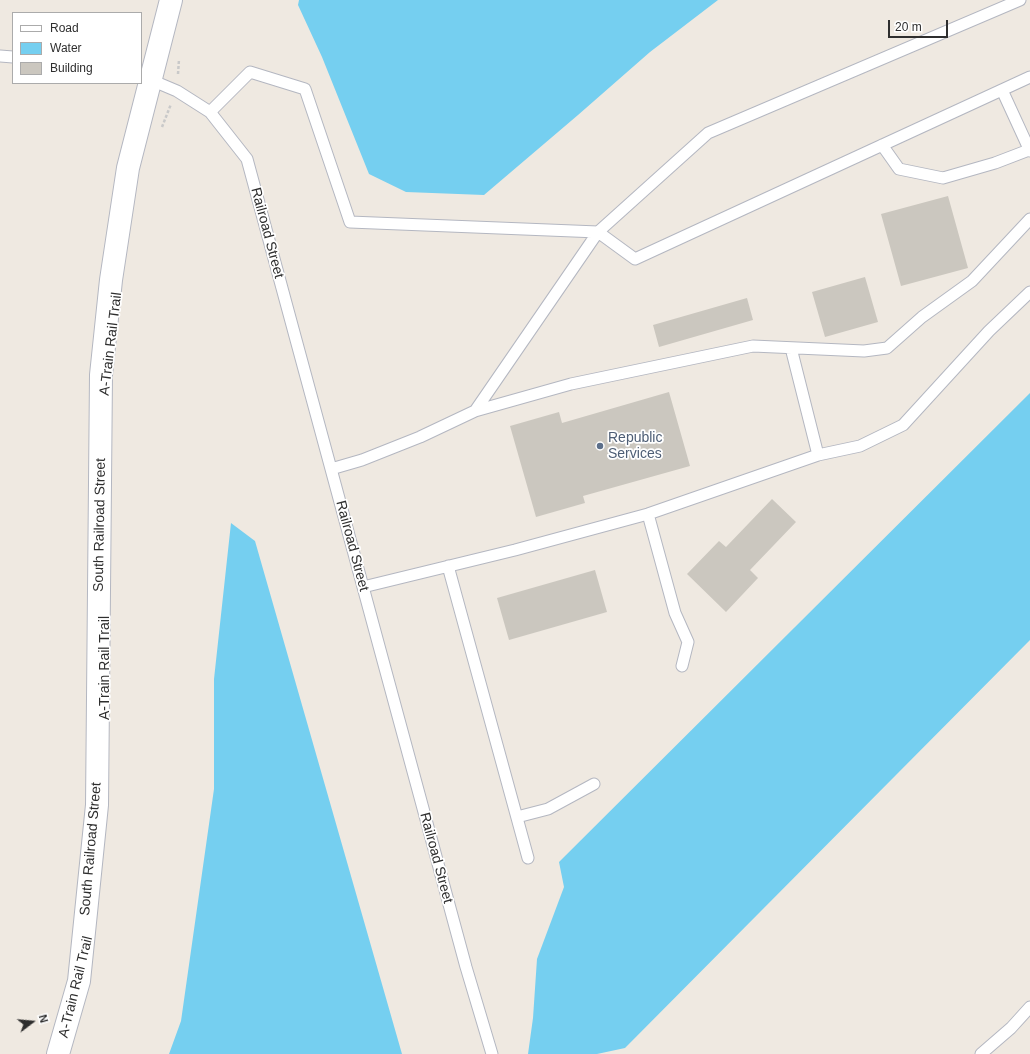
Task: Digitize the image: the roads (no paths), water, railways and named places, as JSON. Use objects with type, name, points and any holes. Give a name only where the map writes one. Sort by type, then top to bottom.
[{"type":"street","name":"South Railroad Street","points":[[58,1054],[78,981],[97,805],[101,375],[111,280],[128,168],[146,79],[171,0]]},
{"type":"lane","points":[[475,411],[598,232],[708,133],[1020,0]]},
{"type":"lane","points":[[0,56],[12,57]]},
{"type":"lane","points":[[210,112],[250,72],[305,88],[350,222],[598,232],[635,259],[1030,77]]},
{"type":"lane","name":"Railroad Street","points":[[146,79],[177,91],[210,112],[247,159],[466,967],[492,1054]]},
{"type":"lane","points":[[882,145],[899,169],[943,178],[1030,151],[1002,90]]},
{"type":"lane","points":[[331,469],[362,460],[406,443],[475,411],[571,384],[753,346],[864,351],[887,348],[922,316],[972,282],[1030,219]]},
{"type":"lane","points":[[363,587],[515,550],[648,514],[818,455],[860,446],[903,425],[989,331],[1030,292]]},
{"type":"lane","points":[[791,348],[818,455]]},
{"type":"lane","points":[[648,514],[675,612],[688,642],[682,666]]},
{"type":"lane","points":[[448,566],[528,858]]},
{"type":"lane","points":[[517,818],[548,809],[594,784]]},
{"type":"lane","points":[[981,1054],[1011,1028],[1030,1007]]},
{"type":"water","points":[[299,0],[718,0],[650,52],[484,195],[406,192],[369,174],[322,57],[298,5]]},
{"type":"water","points":[[1030,393],[1030,640],[625,1048],[597,1054],[528,1054],[533,1018],[537,959],[564,887],[559,862]]},
{"type":"water","points":[[231,523],[255,541],[402,1054],[169,1054],[181,1021],[214,789],[214,679]]},
{"type":"place","name":"Republic Services","points":[[600,446]]}]
